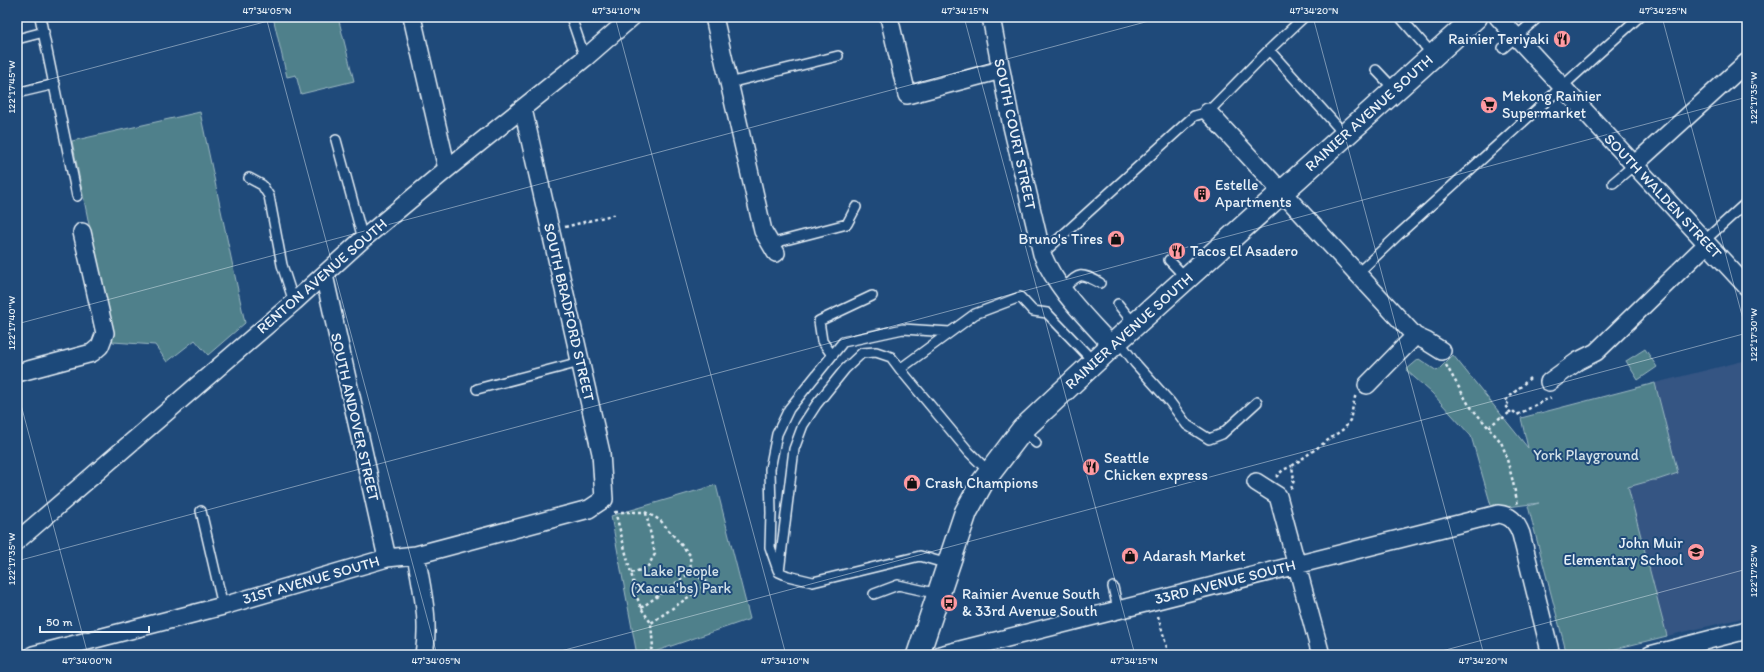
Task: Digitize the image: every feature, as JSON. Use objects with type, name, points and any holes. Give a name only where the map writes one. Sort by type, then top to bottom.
[{"type":"main road","name":"RAINIER AVENUE SOUTH","points":[[918,655],[966,512],[982,483],[990,473],[1029,436],[1094,362],[1476,17]]},
{"type":"street","points":[[412,17],[447,169]]},
{"type":"street","name":"RENTON AVENUE SOUTH","points":[[17,541],[294,302],[363,239],[585,58],[632,17]]},
{"type":"street","points":[[714,17],[763,231],[773,248]]},
{"type":"street","points":[[889,17],[907,95],[1001,70]]},
{"type":"street","name":"SOUTH COURT STREET","points":[[991,17],[1011,122],[1042,254],[1048,269],[1062,290],[1115,343]]},
{"type":"street","name":"SOUTH WALDEN STREET","points":[[1498,17],[1747,287]]},
{"type":"street","points":[[1634,165],[1747,62]]},
{"type":"street","name":"SOUTH BRADFORD STREET","points":[[523,109],[601,453],[604,499]]},
{"type":"street","points":[[1208,112],[1415,336],[1426,341],[1443,357]]},
{"type":"street","points":[[17,373],[92,353],[100,346],[105,333],[82,232]]},
{"type":"street","points":[[1550,390],[1578,361],[1596,352],[1706,242]]},
{"type":"street","name":"SOUTH ANDOVER STREET","points":[[324,275],[387,558]]},
{"type":"street","points":[[1367,385],[1415,336]]},
{"type":"street","points":[[1256,482],[1278,496],[1321,655]]},
{"type":"street","name":"31ST AVENUE SOUTH","points":[[33,655],[223,606],[387,558],[416,555],[589,510],[604,499]]},
{"type":"street","points":[[1513,512],[1521,534],[1551,655]]},
{"type":"street","name":"33RD AVENUE SOUTH","points":[[940,655],[1296,564],[1498,514],[1513,512]]},
{"type":"street","points":[[416,555],[427,619],[427,637],[424,655]]},
{"type":"street","points":[[1650,655],[1747,630]]},
{"type":"lane","points":[[40,17],[77,196]]},
{"type":"lane","points":[[571,17],[585,58]]},
{"type":"lane","points":[[1042,254],[1194,116],[1208,112],[1304,17]]},
{"type":"lane","points":[[1400,17],[1433,55]]},
{"type":"lane","points":[[1358,273],[1639,17]]},
{"type":"lane","points":[[1503,48],[1535,20]]},
{"type":"lane","points":[[17,39],[44,32]]},
{"type":"lane","points":[[1269,50],[1345,135]]},
{"type":"lane","points":[[729,83],[838,56]]},
{"type":"lane","points":[[1376,70],[1395,90]]},
{"type":"lane","points":[[17,93],[55,84]]},
{"type":"lane","points":[[336,140],[363,239]]},
{"type":"lane","points":[[1613,183],[1634,165]]},
{"type":"lane","points":[[249,178],[262,185],[269,196],[282,265],[294,302]]},
{"type":"lane","points":[[1706,242],[1747,202]]},
{"type":"lane","points":[[773,248],[847,224],[856,207]]},
{"type":"lane","points":[[1169,260],[1187,279]]},
{"type":"lane","points":[[1062,290],[1077,276],[1085,275],[1100,283]]},
{"type":"lane","points":[[832,355],[822,341],[819,321],[872,296]]},
{"type":"lane","points":[[900,369],[975,314],[1020,297],[1033,311],[1047,313],[1094,362]]},
{"type":"lane","points":[[1118,304],[1135,325]]},
{"type":"lane","points":[[948,564],[920,556],[813,582],[788,576],[779,572],[770,547],[770,469],[777,434],[789,409],[843,342],[903,329],[950,332]]},
{"type":"lane","points":[[1115,343],[1170,402],[1187,425],[1209,439],[1222,434],[1257,402]]},
{"type":"lane","points":[[779,572],[794,449],[803,425],[816,405],[845,369],[862,353],[876,352],[891,357],[969,452],[990,473]]},
{"type":"lane","points":[[477,389],[580,362]]},
{"type":"lane","points":[[201,511],[223,606]]},
{"type":"lane","points":[[874,594],[898,585],[939,594]]},
{"type":"lane","points":[[1113,586],[1118,609]]},
{"type":"path","points":[[551,231],[616,214]]},
{"type":"path","points":[[1443,357],[1469,405],[1497,436],[1506,452],[1518,505],[1513,512]]},
{"type":"path","points":[[1510,412],[1506,407],[1509,405],[1505,401],[1530,378]]},
{"type":"path","points":[[1278,496],[1289,492],[1294,485],[1292,466],[1345,428],[1350,420],[1355,397],[1367,385]]},
{"type":"path","points":[[1489,427],[1512,410],[1517,415],[1543,401],[1550,390]]},
{"type":"path","points":[[604,499],[615,512],[641,608],[651,623],[653,648],[641,655]]},
{"type":"path","points":[[615,512],[645,512],[660,520],[690,555],[691,572]]},
{"type":"path","points":[[631,572],[647,568],[655,554],[645,512]]},
{"type":"path","points":[[641,608],[691,572]]},
{"type":"path","points":[[651,623],[709,583],[691,572]]},
{"type":"path","points":[[1158,613],[1169,655]]},
{"type":"shaded area","name":"John Muir Elementary School","points":[[1747,360],[1747,617],[1667,636],[1627,486],[1678,473],[1655,383]]},
{"type":"green space","points":[[273,17],[338,17],[354,81],[301,94],[296,75],[287,77]]},
{"type":"green space","points":[[200,112],[245,323],[208,355],[195,340],[167,362],[155,345],[113,342],[72,141]]},
{"type":"green space","points":[[1645,349],[1657,367],[1638,380],[1626,361]]},
{"type":"green space","name":"York Playground","points":[[1453,355],[1528,448],[1521,418],[1655,383],[1678,473],[1628,487],[1667,636],[1591,655],[1567,655],[1528,506],[1539,503],[1492,509],[1471,436],[1432,393],[1406,370],[1419,359],[1437,371]]},
{"type":"green space","name":"Lake People (Xacua'bs) Park","points":[[716,485],[750,619],[645,655],[637,655],[611,516]]},
{"type":"place","name":"Rainier Teriyaki","points":[[1562,39]]},
{"type":"place","name":"Mekong Rainier Supermarket","points":[[1489,105]]},
{"type":"place","name":"Estelle Apartments","points":[[1202,194]]},
{"type":"place","name":"Bruno's Tires","points":[[1116,239]]},
{"type":"place","name":"Tacos El Asadero","points":[[1177,251]]},
{"type":"place","name":"Seattle Chicken express","points":[[1091,467]]},
{"type":"place","name":"Crash Champions","points":[[912,483]]},
{"type":"place","name":"John Muir Elementary School","points":[[1696,552]]},
{"type":"place","name":"Adarash Market","points":[[1130,556]]},
{"type":"place","name":"Rainier Avenue South & 33rd Avenue South","points":[[949,603]]}]
